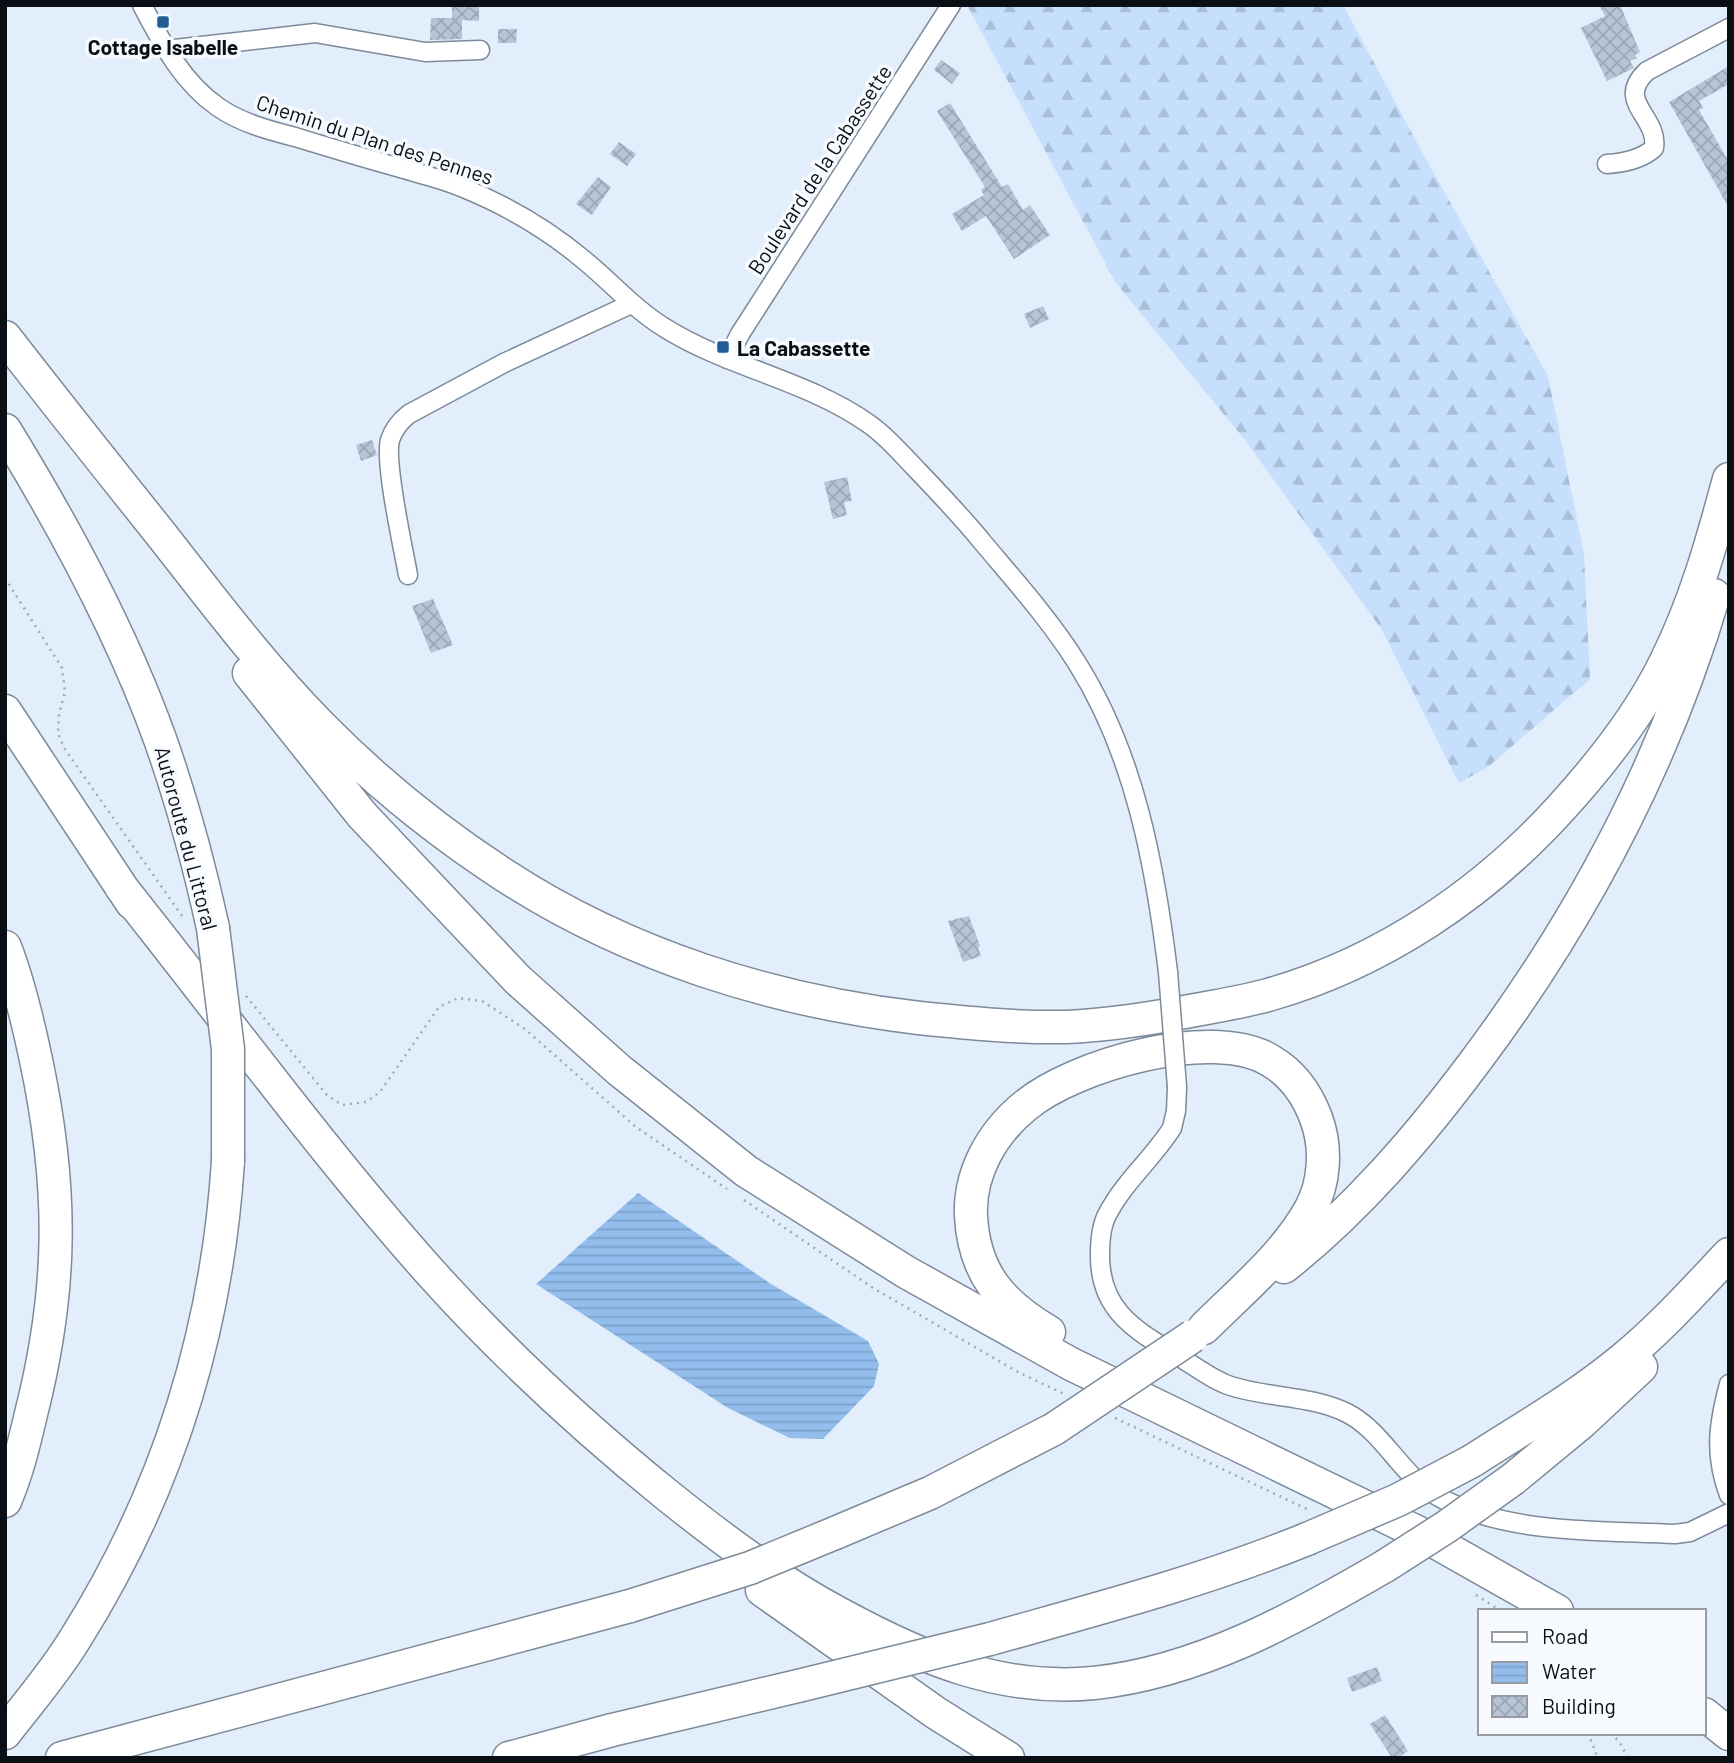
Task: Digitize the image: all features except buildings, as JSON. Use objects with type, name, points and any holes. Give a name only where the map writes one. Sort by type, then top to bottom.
[{"type":"highway","points":[[5,337],[245,639],[317,722],[367,771],[503,875],[548,902],[600,928],[680,961],[762,990],[866,1012],[980,1024],[1062,1027],[1117,1023],[1267,995],[1358,962],[1402,939],[1467,895],[1534,838],[1581,786],[1636,716],[1664,666],[1690,609],[1729,479]]},
{"type":"highway","points":[[38,380],[265,696],[362,815],[518,980],[618,1070],[746,1171],[906,1272],[1071,1364],[1423,1535],[1553,1609]]},
{"type":"highway","name":"Autoroute du Littoral","points":[[5,430],[84,569],[139,687],[159,737],[183,806],[201,927],[228,1049],[228,1161],[215,1278],[182,1415],[159,1478],[130,1543],[102,1596],[74,1642],[5,1733]]},
{"type":"highway","points":[[62,1758],[630,1606],[750,1568],[930,1493],[1054,1429],[1198,1332],[1316,1242],[1378,1180],[1443,1105],[1517,1004],[1566,928],[1611,847],[1660,748],[1701,640],[1729,540]]},
{"type":"highway","points":[[5,711],[121,887],[262,1090],[395,1251],[492,1358],[617,1472],[775,1601],[936,1713],[1008,1758]]},
{"type":"highway","points":[[121,887],[363,1194],[430,1272],[498,1343],[621,1458],[709,1528],[803,1594],[889,1641],[928,1658],[1003,1679],[1059,1684],[1093,1683],[1145,1675],[1215,1652],[1326,1601],[1446,1527],[1513,1479],[1620,1387],[1729,1276]]},
{"type":"highway","points":[[5,947],[26,1014],[44,1096],[53,1159],[57,1255],[42,1373],[23,1447],[5,1501]]},
{"type":"highway","points":[[1198,1332],[1281,1251],[1296,1233],[1311,1207],[1322,1175],[1323,1148],[1319,1126],[1308,1098],[1291,1077],[1270,1060],[1243,1050],[1211,1047],[1154,1052],[1082,1074],[1048,1089],[1023,1107],[995,1138],[980,1164],[974,1184],[971,1207],[976,1255],[994,1288],[1007,1302],[1036,1324],[1272,1460]]},
{"type":"highway","points":[[509,1758],[612,1730],[990,1639],[1177,1587],[1260,1559],[1309,1525],[1398,1500],[1472,1461],[1572,1397],[1623,1359],[1684,1302],[1729,1254]]},
{"type":"highway","points":[[1706,1716],[1729,1734]]},
{"type":"street","name":"Chemin du Plan des Pennes","points":[[142,5],[166,50],[187,79],[218,107],[250,124],[457,185],[501,204],[539,226],[585,260],[631,304],[663,327],[727,359],[818,394],[868,424],[887,439],[963,517],[1049,624],[1076,662],[1101,705],[1123,757],[1141,815],[1153,870],[1168,971],[1177,1087],[1172,1128],[1108,1213],[1101,1235],[1101,1278],[1119,1314],[1140,1332],[1231,1386],[1321,1404],[1349,1414],[1375,1436],[1414,1479],[1431,1492],[1451,1503],[1491,1517],[1576,1529],[1675,1534],[1690,1532],[1729,1513]]},
{"type":"street","name":"Boulevard de la Cabassette","points":[[727,359],[740,334],[951,5]]},
{"type":"street","points":[[1607,164],[1625,163],[1647,154],[1654,148],[1653,131],[1636,103],[1634,94],[1638,79],[1647,71],[1729,28]]},
{"type":"street","points":[[166,50],[315,33],[425,52],[480,50]]},
{"type":"street","points":[[408,575],[389,461],[390,441],[397,425],[409,414],[504,363],[631,304]]},
{"type":"street","points":[[1729,1384],[1718,1441],[1720,1472],[1729,1495]]},
{"type":"path","points":[[5,578],[62,668],[65,692],[59,714],[58,733],[64,748],[201,927]]},
{"type":"path","points":[[240,988],[326,1094],[342,1105],[366,1102],[380,1092],[439,1007],[458,999],[482,1001],[525,1029],[636,1127],[726,1188]]},
{"type":"path","points":[[738,1196],[873,1288],[1018,1371],[1067,1395]]},
{"type":"path","points":[[1116,1419],[1309,1525]]},
{"type":"path","points":[[1476,1595],[1498,1609]]},
{"type":"path","points":[[1589,1735],[1598,1758]]},
{"type":"path","points":[[1613,1735],[1628,1758]]},
{"type":"green space","points":[[967,5],[1343,5],[1548,376],[1584,555],[1590,679],[1488,767],[1459,783],[1382,630],[1245,440],[1116,283]]},
{"type":"water","points":[[638,1193],[771,1284],[868,1341],[879,1364],[874,1386],[823,1439],[790,1438],[728,1408],[536,1284]]},
{"type":"place","name":"Cottage Isabelle","points":[[163,22]]},
{"type":"place","name":"La Cabassette","points":[[723,347]]}]
